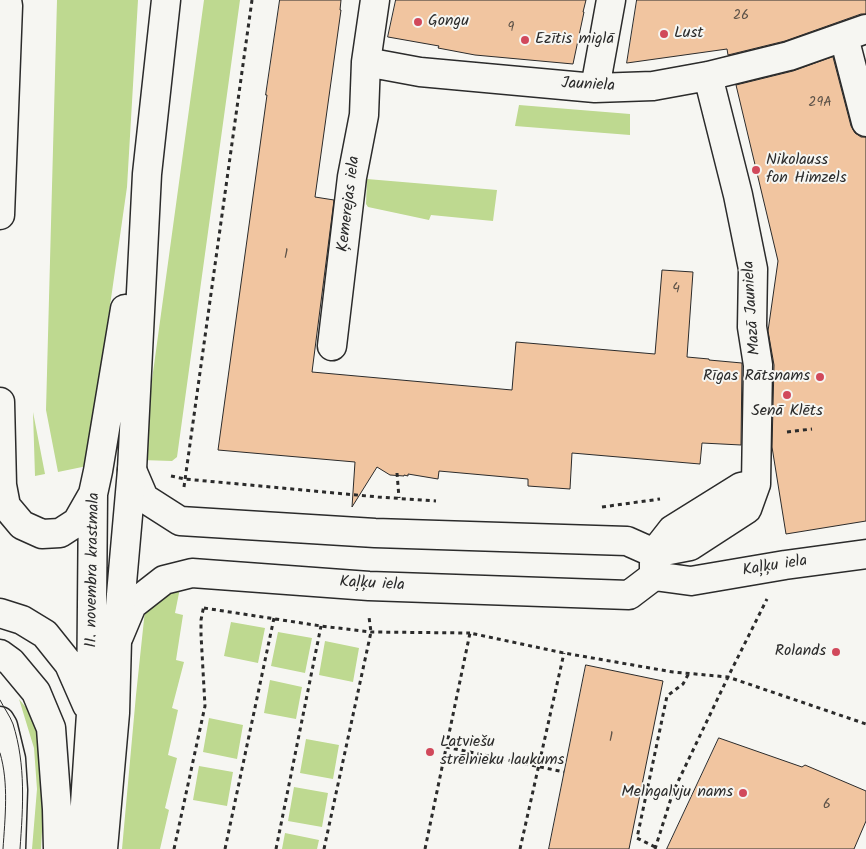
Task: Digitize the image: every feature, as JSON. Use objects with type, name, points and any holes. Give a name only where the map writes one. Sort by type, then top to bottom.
[{"type":"street","points":[[0,214],[7,0]]},
{"type":"street","name":"11. novembra krastmala","points":[[82,849],[91,714],[93,494],[147,174],[166,0]]},
{"type":"street","points":[[366,62],[375,0]]},
{"type":"street","points":[[595,88],[611,0]]},
{"type":"street","points":[[855,33],[866,122]]},
{"type":"street","name":"Jauniela","points":[[366,62],[420,72],[595,88],[653,86],[708,76],[790,56],[855,33]]},
{"type":"street","name":"Ķemerejas iela","points":[[332,346],[352,177],[364,116],[366,62]]},
{"type":"street","name":"Mazā Jauniela","points":[[654,565],[672,530],[741,487],[756,484],[758,365],[752,327],[753,270],[738,195],[708,76]]},
{"type":"street","name":"11. novembra krastmala","points":[[103,849],[115,713],[117,640],[132,470],[147,174]]},
{"type":"street","points":[[0,402],[2,484],[6,506],[22,525],[42,534],[60,533],[77,522],[93,494]]},
{"type":"street","name":"Kaļķu iela","points":[[132,470],[144,498],[180,521],[375,533],[627,541],[654,565],[691,581],[866,554]]},
{"type":"street","name":"Kaļķu iela","points":[[117,640],[132,605],[164,580],[192,573],[369,586],[629,595],[654,565]]},
{"type":"street","points":[[0,613],[22,620],[45,634],[69,664],[91,714]]},
{"type":"street","points":[[0,654],[11,662],[36,692],[51,728],[58,849]]},
{"type":"street","points":[[0,721],[11,759],[13,790],[11,849]]},
{"type":"path","points":[[252,0],[186,479],[437,501]]},
{"type":"path","points":[[397,473],[399,498]]},
{"type":"path","points":[[599,507],[665,498]]},
{"type":"path","points":[[689,673],[682,684],[667,696],[637,838],[655,848],[672,796],[728,677],[785,565]]},
{"type":"path","points":[[174,849],[205,706],[201,620],[210,574]]},
{"type":"path","points":[[324,849],[371,632],[369,586]]},
{"type":"path","points":[[204,608],[371,632],[470,633],[564,653],[673,672],[728,677],[866,724]]},
{"type":"path","points":[[226,849],[274,618]]},
{"type":"path","points":[[276,849],[322,626]]},
{"type":"path","points":[[425,849],[470,633]]},
{"type":"path","points":[[520,849],[564,653]]},
{"type":"path","points":[[446,747],[564,772]]},
{"type":"path","points":[[641,790],[672,796]]},
{"type":"green space","points":[[57,0],[138,0],[127,187],[87,466],[58,472],[46,410]]},
{"type":"green space","points":[[204,0],[240,0],[177,457],[172,461],[141,460]]},
{"type":"green space","points":[[519,105],[630,114],[630,135],[515,126]]},
{"type":"green space","points":[[367,179],[497,190],[493,221],[431,215],[429,220],[368,207],[366,204]]},
{"type":"green space","points":[[33,412],[45,474],[35,476]]},
{"type":"green space","points":[[180,588],[175,613],[183,615],[176,660],[184,662],[172,708],[178,710],[168,755],[177,758],[165,808],[169,810],[160,849],[122,849],[145,610],[152,598]]},
{"type":"green space","points":[[231,622],[265,628],[258,663],[224,656]]},
{"type":"green space","points":[[278,632],[312,638],[305,673],[271,666]]},
{"type":"green space","points":[[325,641],[359,648],[353,682],[319,675]]},
{"type":"green space","points":[[270,680],[302,687],[296,719],[264,713]]},
{"type":"green space","points":[[19,699],[36,720],[41,743],[44,796],[41,849],[32,849],[37,789],[34,748]]},
{"type":"green space","points":[[209,718],[243,725],[237,759],[203,752]]},
{"type":"green space","points":[[306,739],[339,745],[333,779],[300,773]]},
{"type":"green space","points":[[199,766],[233,772],[227,806],[193,800]]},
{"type":"green space","points":[[294,787],[328,793],[322,827],[288,821]]},
{"type":"green space","points":[[285,833],[319,840],[317,849],[282,849]]},
{"type":"building","points":[[280,0],[341,0],[315,197],[334,200],[312,372],[512,390],[516,342],[655,354],[662,270],[693,272],[687,357],[742,363],[741,445],[702,443],[700,464],[572,453],[570,489],[528,486],[528,479],[439,471],[438,479],[408,474],[408,476],[390,475],[377,467],[352,507],[355,462],[218,450]]},
{"type":"building","points":[[396,0],[586,0],[573,64],[475,55],[438,48],[439,46],[388,37]]},
{"type":"building","points":[[637,0],[866,0],[866,14],[861,14],[785,41],[728,55],[727,49],[627,63]]},
{"type":"building","points":[[833,57],[851,126],[855,133],[861,137],[866,137],[866,521],[786,534],[772,447],[774,365],[768,331],[778,261],[736,85],[793,71]]},
{"type":"building","points":[[586,665],[663,681],[629,849],[549,849]]},
{"type":"building","name":"Melngalvju nams","points":[[719,738],[802,767],[805,765],[866,791],[866,821],[854,849],[667,849]]},
{"type":"tram line","points":[[0,700],[13,724],[20,755],[23,802],[20,849]]},
{"type":"tram line","points":[[0,753],[5,776],[3,849]]},
{"type":"place","name":"Gongu","points":[[418,22]]},
{"type":"place","name":"Lust","points":[[664,34]]},
{"type":"place","name":"Ezītis miglā","points":[[525,40]]},
{"type":"place","name":"Nikolauss fon Himzels","points":[[756,170]]},
{"type":"place","name":"Rīgas Rātsnams","points":[[820,377]]},
{"type":"place","name":"Senā Klēts","points":[[787,395]]},
{"type":"place","name":"Rolands","points":[[836,652]]},
{"type":"place","name":"Latviešu strēlnieku laukums","points":[[430,752]]},
{"type":"place","name":"Melngalvju nams","points":[[743,793]]}]
